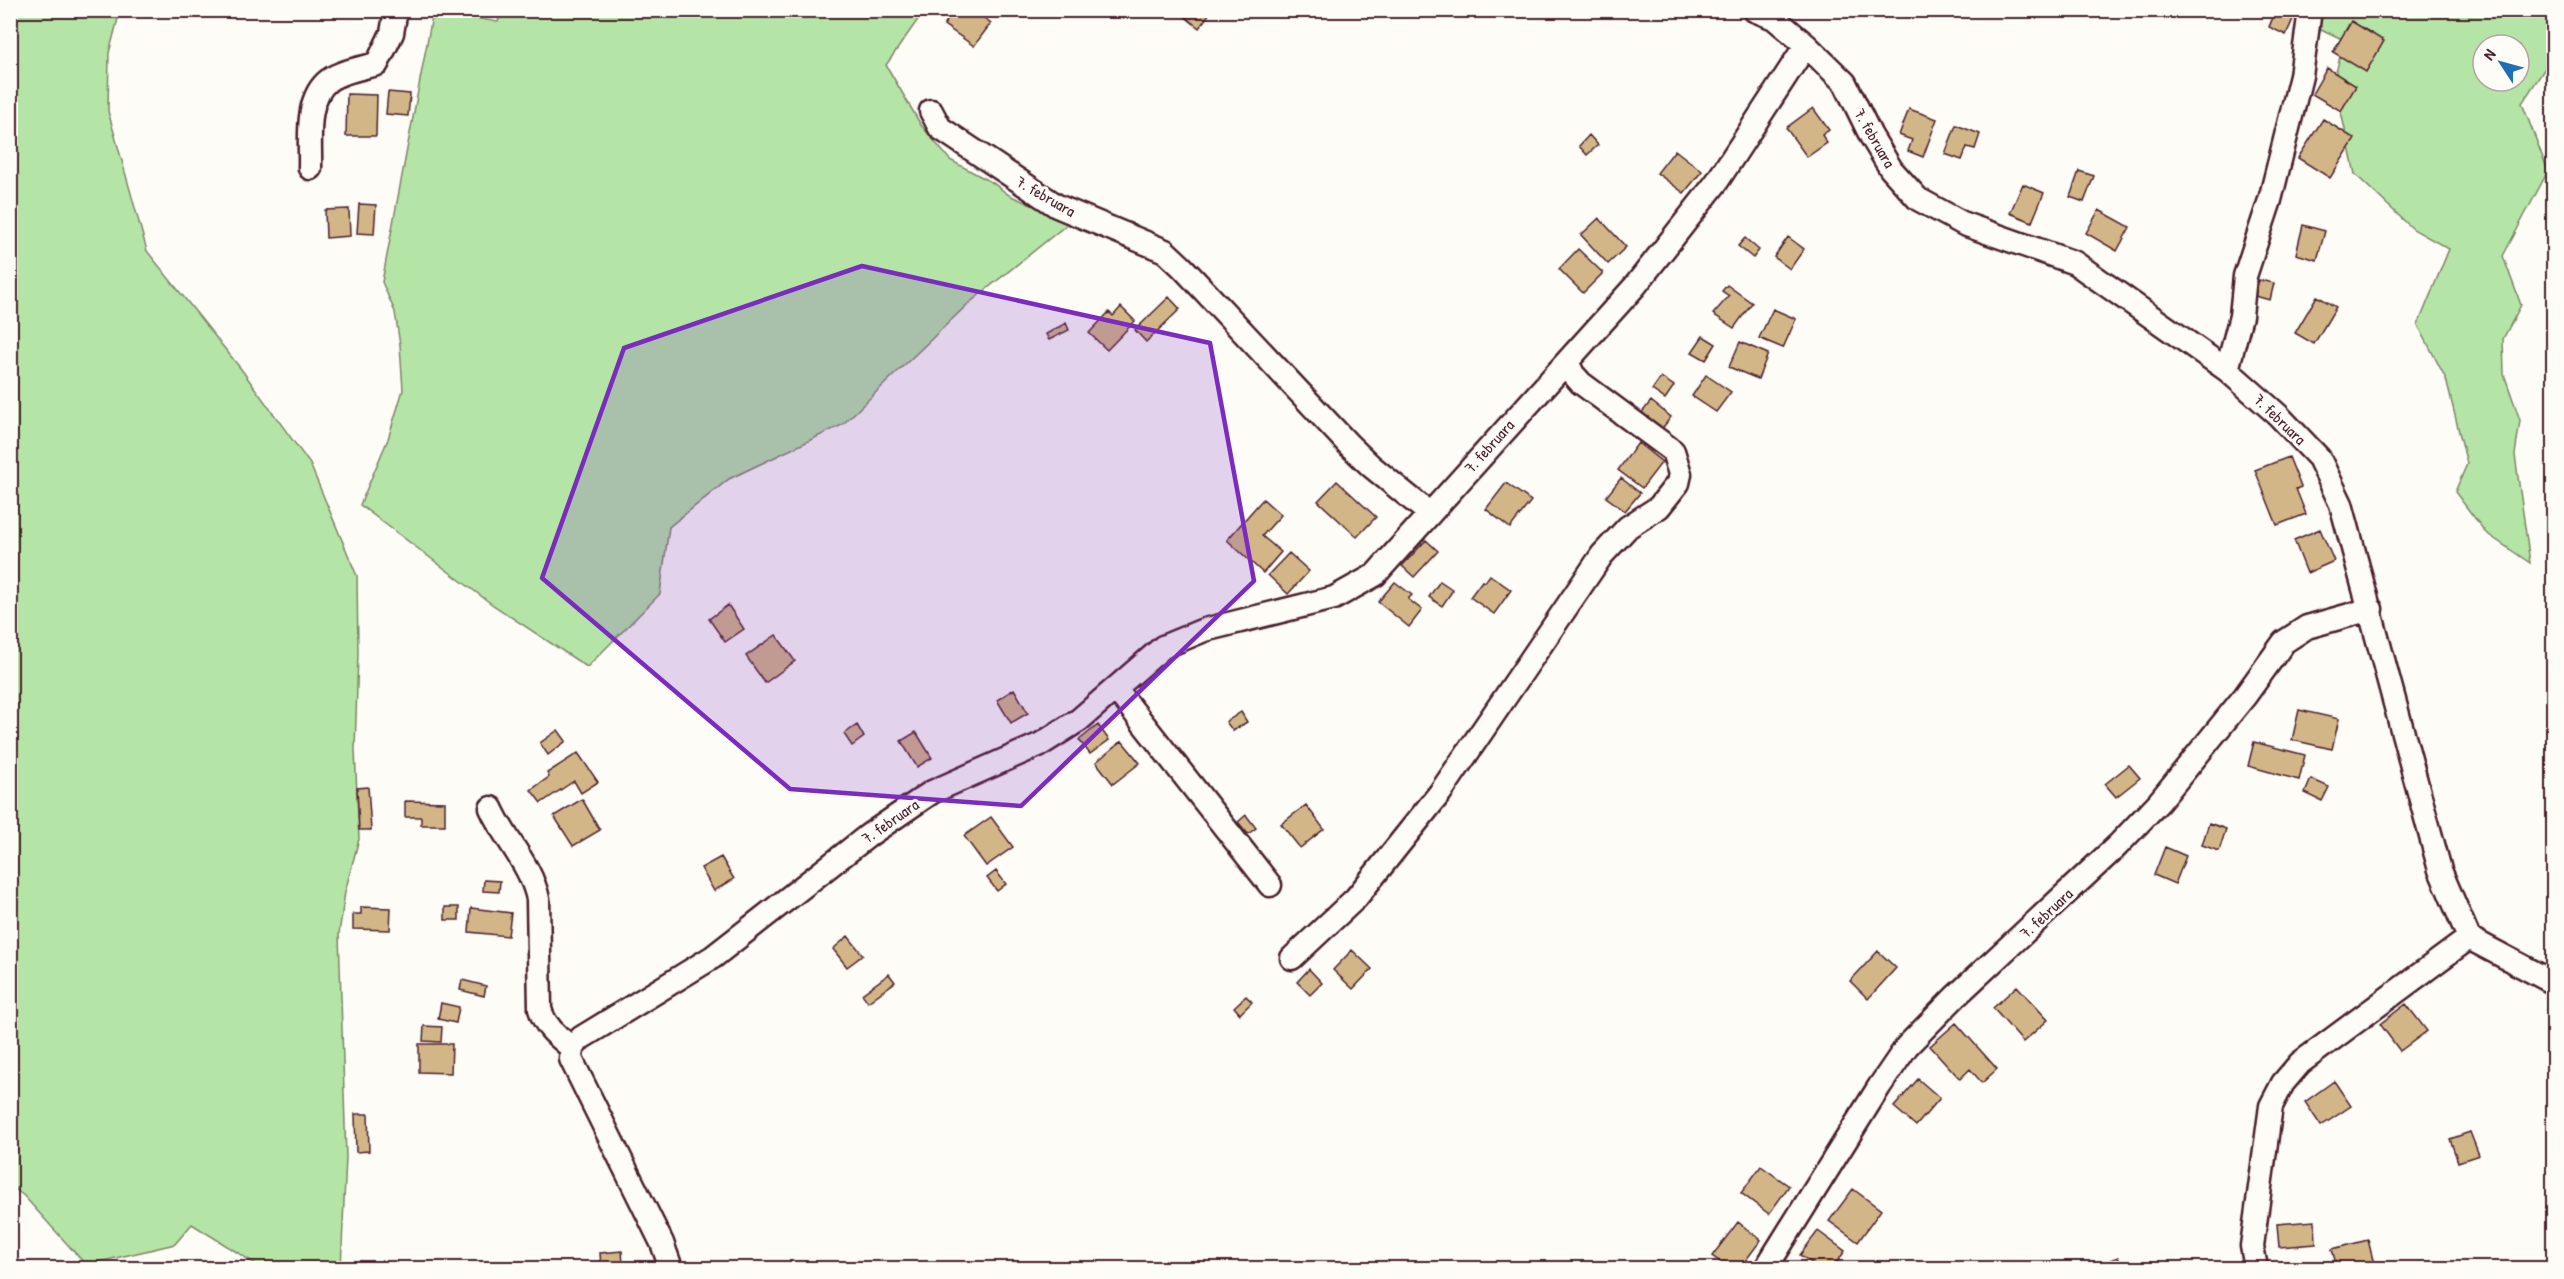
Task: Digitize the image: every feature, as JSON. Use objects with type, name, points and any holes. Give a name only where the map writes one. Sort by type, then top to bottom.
[{"type":"street","points":[[310,168],[312,104],[328,81],[344,73],[377,64],[392,33],[396,10]]},
{"type":"street","points":[[1754,10],[1774,18],[1806,45]]},
{"type":"street","points":[[2227,370],[2241,316],[2245,276],[2270,200],[2301,76],[2310,10]]},
{"type":"street","name":"7. februara","points":[[572,1048],[581,1038],[713,957],[868,835],[932,792],[1041,744],[1079,720],[1163,647],[1185,637],[1334,598],[1375,575],[1635,286],[1716,183],[1806,45],[1845,83],[1891,169],[1918,200],[1964,224],[2075,263],[2227,370],[2278,415],[2319,458],[2341,504],[2372,609],[2437,859],[2469,938]]},
{"type":"street","name":"7. februara","points":[[931,111],[940,128],[1049,202],[1165,251],[1349,445],[1430,514]]},
{"type":"street","points":[[1292,958],[1356,898],[1440,793],[1602,555],[1628,527],[1659,507],[1678,483],[1680,474],[1673,451],[1581,383],[1567,362]]},
{"type":"street","name":"7. februara","points":[[1766,1269],[1879,1086],[1908,1046],[1955,997],[2117,846],[2159,802],[2245,696],[2284,642],[2307,627],[2372,609]]},
{"type":"street","points":[[1116,689],[1270,885]]},
{"type":"street","points":[[491,808],[499,827],[535,882],[538,898],[542,1017],[547,1027],[572,1048],[571,1059],[662,1243],[671,1269]]},
{"type":"street","points":[[2256,1269],[2252,1246],[2271,1106],[2283,1083],[2300,1063],[2469,938],[2553,982]]},
{"type":"highlighted area","points":[[862,266],[1210,343],[1254,581],[1021,806],[790,789],[542,578],[624,348]]},
{"type":"green space","points":[[11,10],[120,11],[109,53],[108,111],[147,251],[241,369],[310,464],[357,576],[358,653],[355,750],[359,839],[345,892],[339,934],[346,1157],[341,1268],[262,1268],[192,1224],[175,1244],[86,1265],[24,1196],[11,1186]]},
{"type":"green space","points":[[502,10],[924,11],[886,65],[921,125],[950,160],[993,183],[1009,195],[1070,222],[968,304],[842,425],[729,479],[669,527],[660,594],[587,667],[493,605],[360,505],[388,439],[403,390],[395,312],[382,282],[433,11],[498,22]]},
{"type":"green space","points":[[2272,11],[2553,11],[2553,56],[2531,89],[2531,33],[2471,33],[2471,93],[2529,93],[2522,103],[2548,171],[2503,256],[2521,305],[2503,339],[2504,374],[2520,420],[2515,455],[2530,563],[2486,533],[2455,492],[2467,464],[2446,379],[2418,325],[2449,249],[2413,229],[2355,174],[2334,81],[2344,40],[2294,16]]},
{"type":"building","points":[[954,10],[973,10],[991,23],[974,46],[944,25]]},
{"type":"building","points":[[1181,10],[1212,10],[1199,28],[1179,12]]},
{"type":"building","points":[[2276,10],[2297,10],[2286,35],[2269,27]]},
{"type":"building","points":[[2351,21],[2384,41],[2366,72],[2333,52]]},
{"type":"building","points":[[2327,68],[2356,86],[2341,111],[2312,94]]},
{"type":"building","points":[[388,92],[410,94],[408,116],[386,114]]},
{"type":"building","points":[[347,94],[377,95],[376,136],[346,136]]},
{"type":"building","points":[[1813,108],[1829,130],[1822,135],[1827,143],[1807,157],[1786,128]]},
{"type":"building","points":[[1909,109],[1937,119],[1923,157],[1908,151],[1912,140],[1899,135]]},
{"type":"building","points":[[2323,119],[2355,139],[2330,178],[2298,158]]},
{"type":"building","points":[[1956,125],[1980,134],[1975,149],[1967,147],[1962,160],[1945,154]]},
{"type":"building","points":[[1589,135],[1598,145],[1587,155],[1579,146]]},
{"type":"building","points":[[1675,150],[1702,171],[1684,193],[1657,173]]},
{"type":"building","points":[[2079,171],[2094,176],[2084,202],[2070,197]]},
{"type":"building","points":[[2023,184],[2044,193],[2032,222],[2010,213]]},
{"type":"building","points":[[359,204],[376,205],[374,234],[357,233]]},
{"type":"building","points":[[349,209],[350,236],[326,238],[325,210]]},
{"type":"building","points":[[2099,210],[2130,227],[2117,251],[2086,233]]},
{"type":"building","points":[[1599,218],[1626,247],[1608,264],[1581,235]]},
{"type":"building","points":[[2303,225],[2325,231],[2317,260],[2296,254]]},
{"type":"building","points":[[1788,237],[1804,249],[1790,269],[1774,257]]},
{"type":"building","points":[[1745,238],[1759,250],[1753,258],[1738,246]]},
{"type":"building","points":[[1578,249],[1603,273],[1583,293],[1559,269]]},
{"type":"building","points":[[2259,280],[2274,283],[2270,300],[2255,296]]},
{"type":"building","points":[[1727,285],[1752,303],[1734,328],[1713,314],[1729,296],[1722,291]]},
{"type":"building","points":[[2317,296],[2336,307],[2314,344],[2295,333]]},
{"type":"building","points":[[1169,297],[1180,309],[1146,342],[1135,330]]},
{"type":"building","points":[[1121,307],[1135,321],[1107,350],[1089,333],[1109,312],[1113,316]]},
{"type":"building","points":[[1773,309],[1796,319],[1783,348],[1759,338]]},
{"type":"building","points":[[1066,323],[1069,330],[1049,340],[1046,334]]},
{"type":"building","points":[[1703,336],[1716,344],[1706,360],[1692,352]]},
{"type":"building","points":[[1740,342],[1768,354],[1758,379],[1729,367]]},
{"type":"building","points":[[1706,375],[1731,392],[1716,412],[1692,396]]},
{"type":"building","points":[[1661,377],[1674,386],[1665,399],[1652,390]]},
{"type":"building","points":[[1651,401],[1671,417],[1661,430],[1640,415]]},
{"type":"building","points":[[1638,443],[1662,462],[1642,488],[1618,470]]},
{"type":"building","points":[[2289,457],[2301,487],[2296,489],[2306,514],[2277,525],[2255,470]]},
{"type":"building","points":[[1621,478],[1640,493],[1625,511],[1606,497]]},
{"type":"building","points":[[1337,481],[1376,517],[1357,537],[1318,501]]},
{"type":"building","points":[[1506,483],[1531,501],[1510,528],[1486,509]]},
{"type":"building","points":[[1263,499],[1281,515],[1262,536],[1281,552],[1263,573],[1227,540]]},
{"type":"building","points":[[2320,529],[2334,561],[2307,573],[2294,540]]},
{"type":"building","points":[[1426,540],[1438,551],[1414,577],[1402,566]]},
{"type":"building","points":[[1289,553],[1309,571],[1288,594],[1268,575]]},
{"type":"building","points":[[1490,575],[1511,590],[1494,614],[1470,597],[1482,581],[1485,582]]},
{"type":"building","points":[[1440,581],[1453,590],[1442,606],[1429,597]]},
{"type":"building","points":[[1395,582],[1412,595],[1408,599],[1422,610],[1409,627],[1378,602]]},
{"type":"building","points":[[728,605],[744,629],[725,642],[709,619]]},
{"type":"building","points":[[776,635],[795,661],[765,683],[746,656]]},
{"type":"building","points":[[1014,689],[1028,713],[1011,723],[997,700]]},
{"type":"building","points":[[2299,710],[2339,719],[2332,749],[2292,740]]},
{"type":"building","points":[[1241,712],[1247,722],[1233,731],[1226,722]]},
{"type":"building","points":[[857,725],[864,737],[852,746],[844,734]]},
{"type":"building","points":[[1098,725],[1109,740],[1090,754],[1079,740]]},
{"type":"building","points":[[558,730],[566,741],[548,755],[540,743]]},
{"type":"building","points":[[916,732],[932,758],[917,767],[901,741]]},
{"type":"building","points":[[1122,741],[1140,763],[1113,784],[1096,762]]},
{"type":"building","points":[[2254,742],[2305,755],[2299,780],[2248,766]]},
{"type":"building","points":[[578,753],[598,782],[581,793],[574,781],[541,803],[531,790],[549,777],[547,773]]},
{"type":"building","points":[[2129,765],[2140,778],[2116,797],[2105,784]]},
{"type":"building","points":[[2311,779],[2329,787],[2322,801],[2305,793]]},
{"type":"building","points":[[368,787],[371,830],[359,830],[357,788]]},
{"type":"building","points":[[582,799],[600,830],[573,846],[554,816]]},
{"type":"building","points":[[405,801],[445,802],[445,825],[421,825],[421,817],[405,817]]},
{"type":"building","points":[[1306,805],[1324,829],[1300,848],[1281,824]]},
{"type":"building","points":[[1246,815],[1256,828],[1248,834],[1238,822]]},
{"type":"building","points":[[991,817],[1013,847],[986,866],[964,836]]},
{"type":"building","points":[[2209,823],[2226,829],[2219,851],[2202,845]]},
{"type":"building","points":[[2165,847],[2186,856],[2175,884],[2154,875]]},
{"type":"building","points":[[721,857],[734,879],[714,891],[701,868]]},
{"type":"building","points":[[996,871],[1006,884],[997,891],[987,878]]},
{"type":"building","points":[[484,880],[500,881],[499,892],[483,891]]},
{"type":"building","points":[[361,907],[391,908],[390,930],[353,929],[353,914],[361,914]]},
{"type":"building","points":[[445,907],[459,907],[459,920],[445,920]]},
{"type":"building","points":[[471,908],[511,913],[508,936],[469,932]]},
{"type":"building","points":[[848,936],[863,955],[847,967],[833,949]]},
{"type":"building","points":[[1352,950],[1372,969],[1353,989],[1333,970]]},
{"type":"building","points":[[1878,951],[1896,968],[1868,999],[1850,981]]},
{"type":"building","points":[[1309,969],[1322,983],[1310,995],[1297,982]]},
{"type":"building","points":[[889,974],[895,982],[868,1002],[862,994]]},
{"type":"building","points":[[462,980],[486,986],[484,996],[460,990]]},
{"type":"building","points":[[2017,986],[2048,1020],[2023,1042],[1993,1008]]},
{"type":"building","points":[[1246,996],[1252,1002],[1240,1014],[1234,1007]]},
{"type":"building","points":[[441,1003],[459,1007],[456,1023],[438,1019]]},
{"type":"building","points":[[2406,1004],[2427,1031],[2400,1051],[2380,1024]]},
{"type":"building","points":[[1956,1023],[1997,1069],[1982,1083],[1970,1069],[1960,1079],[1930,1046]]},
{"type":"building","points":[[424,1026],[442,1027],[441,1042],[423,1041]]},
{"type":"building","points":[[419,1044],[452,1044],[451,1073],[419,1072]]},
{"type":"building","points":[[1918,1079],[1940,1098],[1916,1126],[1894,1107]]},
{"type":"building","points":[[2334,1081],[2351,1106],[2321,1126],[2305,1102]]},
{"type":"building","points":[[355,1114],[368,1114],[369,1151],[356,1152]]},
{"type":"building","points":[[2470,1132],[2479,1155],[2458,1162],[2450,1139]]},
{"type":"building","points":[[1761,1166],[1789,1186],[1769,1214],[1741,1193]]},
{"type":"building","points":[[1853,1189],[1881,1210],[1858,1242],[1829,1221]]},
{"type":"building","points":[[2315,1221],[2316,1244],[2279,1247],[2277,1224]]},
{"type":"building","points":[[1738,1222],[1761,1240],[1740,1268],[1729,1268],[1712,1256]]},
{"type":"building","points":[[1818,1231],[1845,1251],[1833,1268],[1819,1268],[1800,1255]]},
{"type":"building","points":[[2368,1240],[2375,1268],[2337,1268],[2332,1249]]},
{"type":"building","points":[[622,1251],[623,1264],[601,1266],[600,1253]]},
{"type":"building","points":[[2118,1257],[2123,1268],[2102,1268],[2100,1264]]}]
